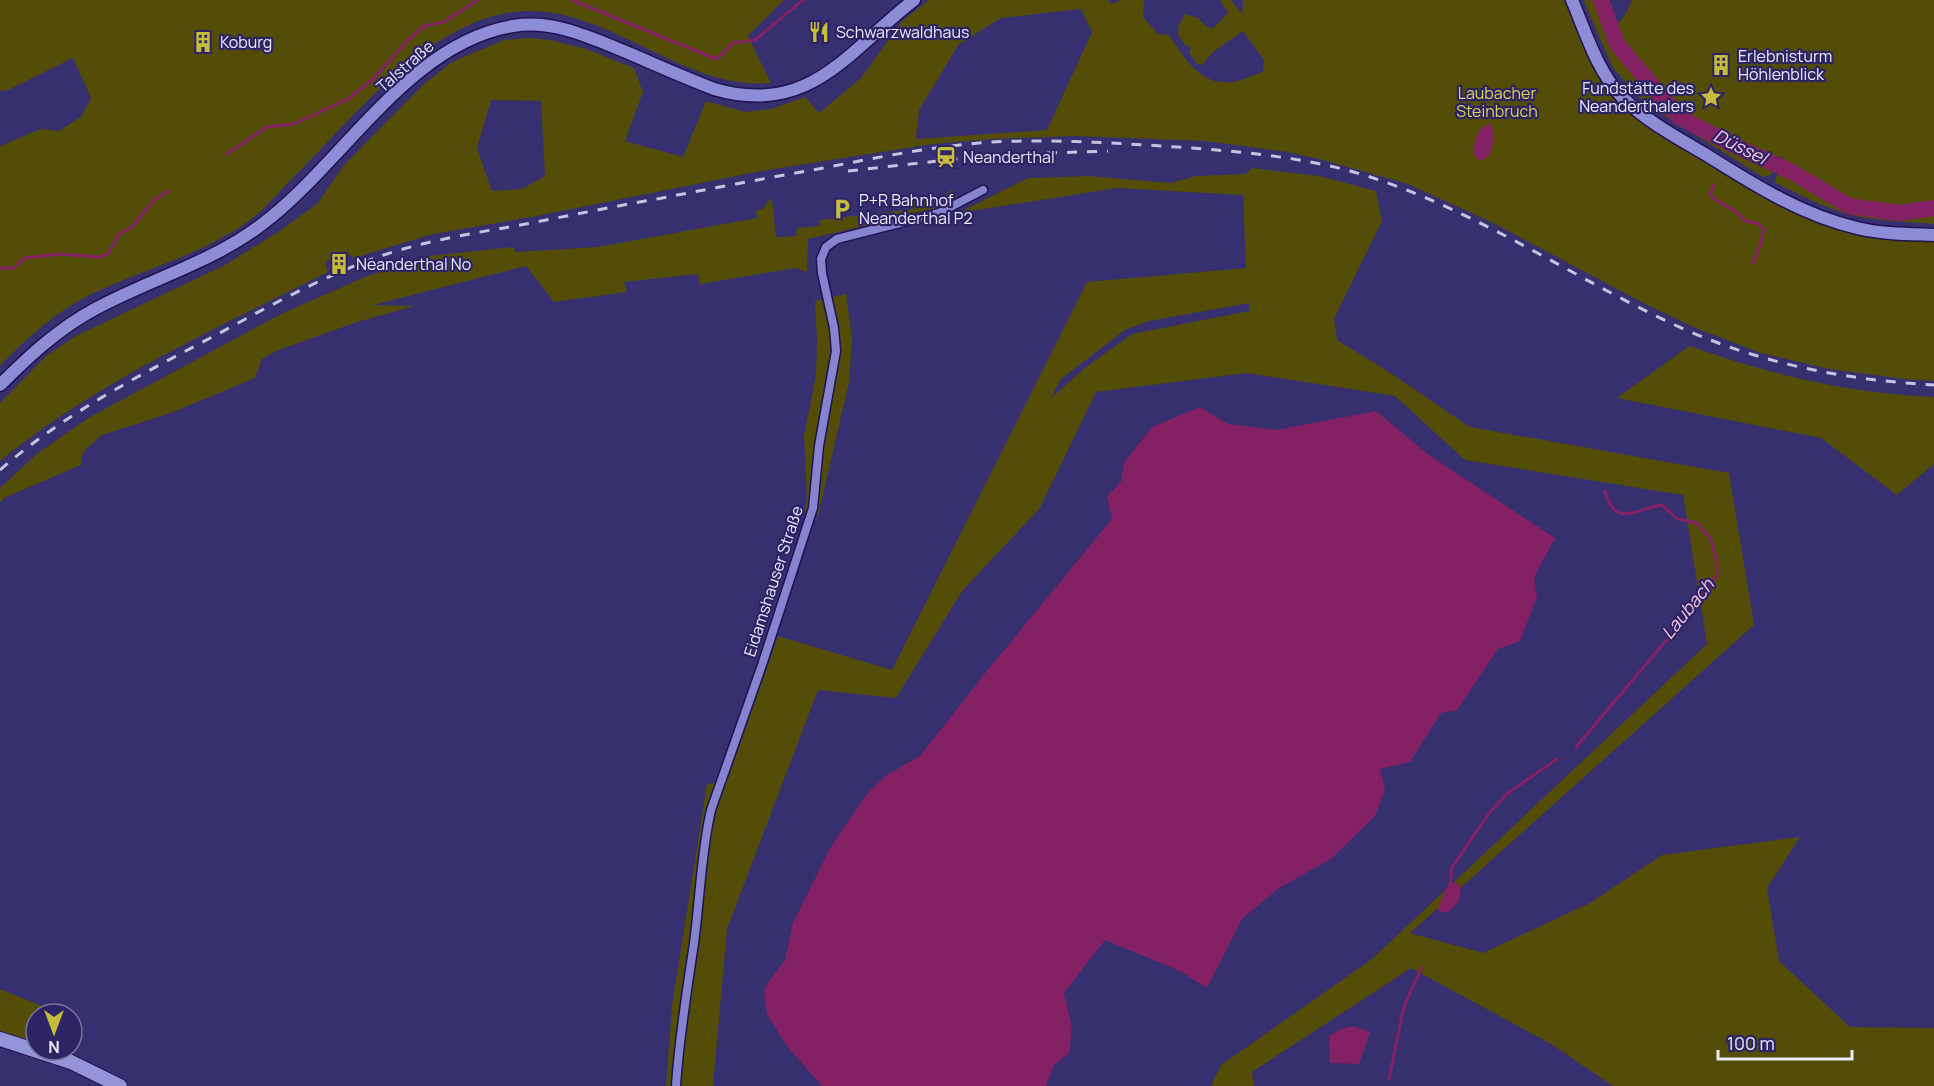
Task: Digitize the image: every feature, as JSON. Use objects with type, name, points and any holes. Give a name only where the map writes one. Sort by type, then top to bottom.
[{"type":"main road","name":"Talstraße","points":[[0,386],[27,358],[69,324],[126,294],[196,264],[227,248],[261,225],[301,191],[387,102],[428,64],[466,40],[492,30],[516,25],[566,29],[714,89],[736,95],[765,96],[793,90],[837,67],[914,0]]},
{"type":"main road","points":[[1572,0],[1608,80],[1628,102],[1661,128],[1766,192],[1808,212],[1858,229],[1890,234],[1934,235]]},
{"type":"main road","points":[[0,1039],[71,1062],[120,1086]]},
{"type":"street","name":"Eidamshauser Straße","points":[[676,1086],[679,1042],[709,819],[813,508],[819,446],[836,351],[834,328],[822,273],[823,252],[831,242],[837,239],[939,213],[983,190]]},
{"type":"green space","points":[[0,0],[784,0],[748,36],[771,83],[739,82],[708,75],[588,22],[557,14],[525,11],[490,17],[456,31],[424,52],[393,77],[249,221],[214,242],[105,288],[76,303],[36,332],[0,366],[0,146],[41,129],[59,131],[81,117],[91,98],[73,58],[8,90],[0,91]]},
{"type":"green space","name":"Laubacher Steinbruch","points":[[929,0],[1108,0],[1111,4],[1122,0],[1144,0],[1143,17],[1158,34],[1169,35],[1194,68],[1210,79],[1231,82],[1263,72],[1264,60],[1243,31],[1213,52],[1202,65],[1197,64],[1189,52],[1191,47],[1186,46],[1178,35],[1178,27],[1185,14],[1198,18],[1207,27],[1213,28],[1228,13],[1220,0],[1231,0],[1242,14],[1243,0],[1567,0],[1594,62],[1659,131],[1763,197],[1806,216],[1934,239],[1934,381],[1829,369],[1761,353],[1698,329],[1647,305],[1493,223],[1408,184],[1323,160],[1287,152],[1205,141],[1074,136],[992,139],[933,144],[767,170],[537,216],[433,234],[354,258],[345,252],[325,262],[328,272],[117,381],[38,432],[0,461],[0,403],[46,356],[76,336],[225,265],[317,204],[344,165],[424,84],[452,62],[504,40],[529,38],[550,40],[586,49],[634,68],[643,92],[625,141],[683,157],[706,101],[745,112],[771,109],[805,97],[819,113],[861,78],[902,21]],"holes":[[[1081,9],[1092,32],[1047,130],[916,139],[919,110],[959,44],[1001,18]],[[491,100],[541,101],[545,176],[522,189],[492,191],[477,148]]]},
{"type":"green space","points":[[1585,0],[1602,4],[1616,26],[1625,15],[1632,0],[1934,0],[1934,224],[1860,217],[1827,207],[1774,182],[1785,159],[1779,156],[1771,175],[1763,177],[1657,111],[1639,97],[1613,68]]},
{"type":"green space","points":[[1252,168],[1319,176],[1376,191],[1382,221],[1334,319],[1337,340],[1470,427],[1729,473],[1754,625],[1410,933],[1483,953],[1590,903],[1662,855],[1800,837],[1767,888],[1779,961],[1850,1027],[1934,1028],[1934,1086],[1613,1086],[1551,1044],[1411,968],[1252,1072],[1254,1086],[1211,1086],[1221,1065],[1372,959],[1707,644],[1683,495],[1465,460],[1395,396],[1247,373],[1096,392],[1040,508],[963,590],[896,698],[818,690],[727,929],[713,1086],[666,1086],[672,1006],[707,784],[727,781],[778,636],[892,670],[1087,282],[1246,268],[1243,195],[1117,188],[958,213],[1028,178],[1089,176],[1171,183],[1196,176],[1245,174]],"holes":[[[1249,303],[1249,311],[1132,334],[1086,367],[1051,398],[1061,379],[1125,330],[1149,321]]]},
{"type":"green space","points":[[951,190],[959,198],[935,209],[808,239],[807,272],[795,268],[700,285],[698,274],[624,282],[627,292],[554,302],[526,266],[373,305],[415,306],[357,322],[276,351],[262,359],[255,378],[171,413],[102,435],[85,450],[81,458],[81,465],[4,498],[0,503],[0,488],[38,453],[90,417],[281,314],[365,277],[429,256],[513,247],[516,252],[598,247],[757,218],[756,211],[763,209],[770,199],[772,199],[776,237],[796,236],[797,228],[819,226],[820,220],[914,209],[914,202],[939,200]]},
{"type":"green space","points":[[846,294],[852,339],[849,382],[818,516],[804,513],[807,497],[804,436],[816,375],[815,301]]},
{"type":"green space","points":[[1689,346],[1750,366],[1810,381],[1901,395],[1934,397],[1934,464],[1897,495],[1821,438],[1617,398]]},
{"type":"green space","points":[[0,989],[32,1002],[24,1002],[24,1039],[0,1032]]},
{"type":"shaded area","points":[[1490,124],[1494,136],[1489,156],[1482,160],[1477,159],[1473,152],[1477,135],[1482,128]]},
{"type":"shaded area","points":[[1200,407],[1228,424],[1276,430],[1376,411],[1429,455],[1555,538],[1534,577],[1537,597],[1520,641],[1498,649],[1457,710],[1441,713],[1410,762],[1380,769],[1385,789],[1375,816],[1331,859],[1279,888],[1242,919],[1207,988],[1178,970],[1105,940],[1064,993],[1072,1027],[1069,1053],[1054,1065],[1046,1086],[822,1086],[786,1045],[767,1014],[764,991],[785,960],[793,923],[830,848],[866,795],[885,776],[920,756],[1112,519],[1107,496],[1121,482],[1124,463],[1152,427]]},
{"type":"shaded area","points":[[1449,883],[1460,885],[1460,894],[1456,905],[1446,913],[1437,910]]},
{"type":"shaded area","points":[[1353,1026],[1370,1032],[1359,1064],[1330,1063],[1329,1036],[1341,1029]]},
{"type":"waterway","points":[[227,154],[267,127],[294,124],[348,99],[373,79],[424,26],[444,22],[478,0]]},
{"type":"waterway","points":[[572,0],[716,59],[732,43],[755,40],[803,0]]},
{"type":"waterway","name":"Düssel","points":[[1601,0],[1617,44],[1679,117],[1792,172],[1849,206],[1899,213],[1934,208]]},
{"type":"waterway","name":"Laubach","points":[[1714,185],[1710,194],[1715,199],[1736,212],[1743,220],[1759,224],[1764,229],[1753,263]]},
{"type":"waterway","points":[[0,268],[14,268],[24,258],[60,254],[99,257],[108,254],[119,234],[132,227],[155,199],[169,191]]},
{"type":"waterway","name":"Laubach","points":[[1576,747],[1686,617],[1717,575],[1711,539],[1697,523],[1677,519],[1662,505],[1628,514],[1621,513],[1615,510],[1605,491]]},
{"type":"waterway","name":"Laubach","points":[[1450,886],[1452,867],[1490,812],[1508,793],[1557,759]]},
{"type":"waterway","name":"Laubach","points":[[1389,1079],[1404,1006],[1422,967]]},
{"type":"railway","points":[[0,470],[51,430],[133,380],[295,293],[334,274],[392,252],[462,235],[870,159],[992,142],[1085,142],[1221,150],[1286,158],[1350,171],[1435,202],[1516,241],[1675,325],[1737,350],[1834,374],[1934,385]]},
{"type":"railway","points":[[848,171],[992,155],[1108,151]]},
{"type":"place","name":"Schwarzwaldhaus","points":[[819,32]]},
{"type":"place","name":"Koburg","points":[[203,42]]},
{"type":"place","name":"Erlebnisturm Höhlenblick","points":[[1721,65]]},
{"type":"place","name":"Fundstätte des Neanderthalers","points":[[1711,97]]},
{"type":"place","name":"Neanderthal","points":[[946,157]]},
{"type":"place","name":"P+R Bahnhof Neanderthal P2","points":[[842,209]]},
{"type":"place","name":"Neanderthal No","points":[[339,264]]}]
